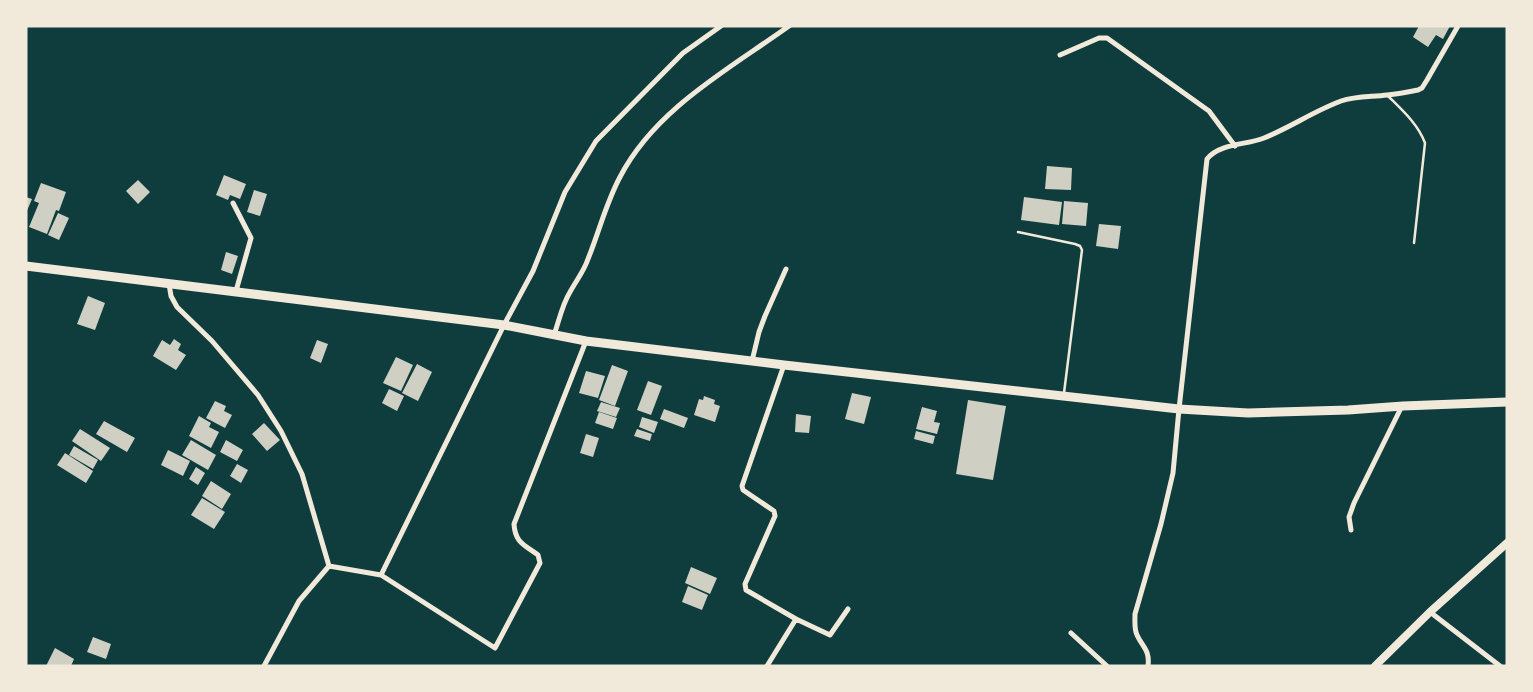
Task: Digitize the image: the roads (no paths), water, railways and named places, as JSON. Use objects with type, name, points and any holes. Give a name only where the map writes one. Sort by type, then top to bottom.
[{"type":"highway","points":[[26,266],[504,325],[586,341],[1179,409],[1248,413],[1507,402]]},
{"type":"main road","points":[[1374,666],[1430,612],[1507,543]]},
{"type":"street","points":[[380,575],[504,325],[533,271],[565,192],[596,141],[683,53],[721,26]]},
{"type":"street","points":[[554,335],[569,292],[588,260],[610,198],[621,175],[642,143],[659,123],[712,79],[789,26]]},
{"type":"street","points":[[1148,666],[1149,657],[1147,650],[1137,634],[1134,623],[1135,614],[1161,524],[1173,473],[1206,164],[1210,155],[1263,139],[1303,118],[1342,101],[1422,88],[1458,26]]},
{"type":"street","points":[[1060,55],[1100,38],[1107,38],[1209,111],[1235,146]]},
{"type":"street","points":[[233,204],[251,238],[236,291]]},
{"type":"street","points":[[752,361],[759,332],[786,269]]},
{"type":"street","points":[[169,284],[171,296],[177,307],[212,341],[258,395],[281,431],[302,474],[329,566]]},
{"type":"street","points":[[329,566],[380,575],[495,648],[540,563],[538,555],[518,541],[514,534],[514,524],[586,341]]},
{"type":"street","points":[[784,365],[742,486],[743,490],[774,511],[775,516],[745,587],[748,592],[796,619],[830,635],[848,609]]},
{"type":"street","points":[[1351,530],[1350,517],[1354,503],[1403,406]]},
{"type":"street","points":[[264,666],[299,602],[329,566]]},
{"type":"street","points":[[1430,612],[1500,666]]},
{"type":"street","points":[[766,666],[796,619]]},
{"type":"street","points":[[1071,633],[1107,666]]},
{"type":"lane","points":[[1387,95],[1421,132],[1425,143],[1414,243]]},
{"type":"lane","points":[[1018,232],[1076,244],[1082,250],[1083,255],[1064,397]]}]
